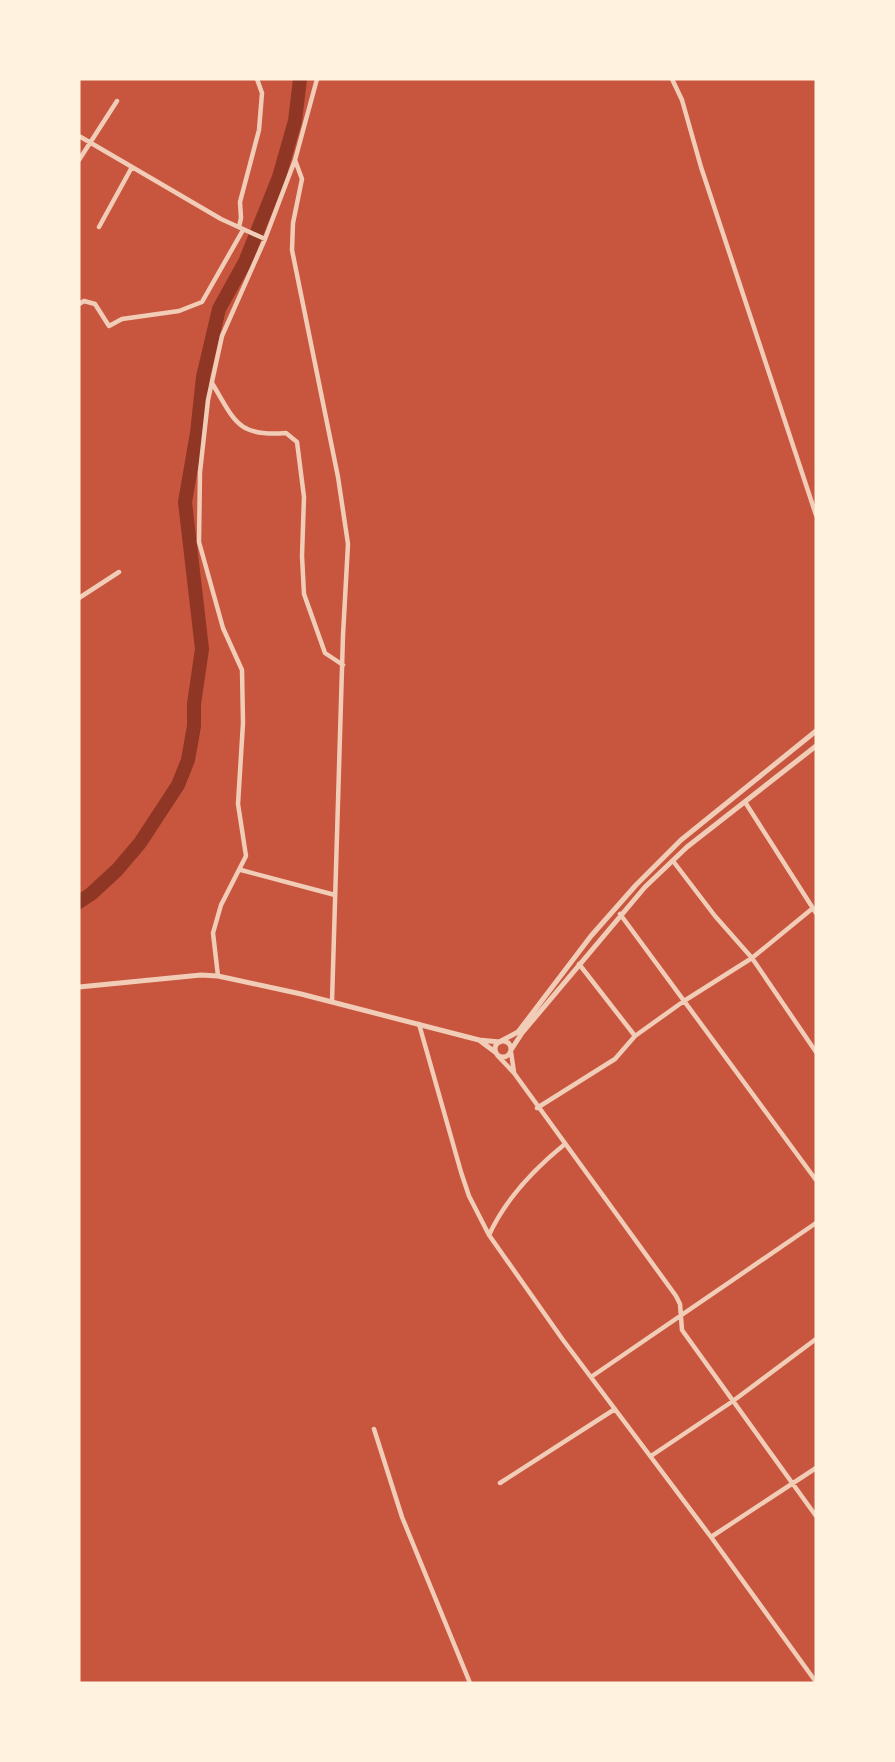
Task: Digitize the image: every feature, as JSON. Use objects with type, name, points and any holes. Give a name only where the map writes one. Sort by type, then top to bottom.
[{"type":"street","points":[[79,304],[84,301],[95,304],[109,326],[122,319],[179,311],[202,302],[234,248],[241,228],[240,202],[259,131],[262,93],[257,79]]},
{"type":"street","points":[[218,976],[213,933],[221,905],[246,856],[239,804],[243,723],[242,670],[223,628],[198,542],[200,472],[211,383],[222,336],[295,160],[317,79]]},
{"type":"street","points":[[672,79],[682,100],[816,515]]},
{"type":"street","points":[[79,160],[117,101]]},
{"type":"street","points":[[79,136],[251,234],[263,238]]},
{"type":"street","points":[[295,160],[302,179],[293,223],[292,250],[338,477],[348,544],[332,1002]]},
{"type":"street","points":[[99,227],[132,167]]},
{"type":"street","points":[[211,383],[238,425],[268,435],[286,433],[297,442],[304,497],[304,594],[325,653],[343,665]]},
{"type":"street","points":[[79,598],[119,572]]},
{"type":"street","points":[[497,1054],[496,1045],[518,1032],[591,936],[636,885],[681,840],[816,731]]},
{"type":"street","points":[[497,1054],[506,1057],[522,1033],[620,914],[673,861],[816,746]]},
{"type":"street","points":[[537,1108],[615,1059],[635,1036],[752,958],[815,910],[745,802]]},
{"type":"street","points":[[673,861],[715,916],[752,958],[816,1052]]},
{"type":"street","points":[[241,870],[335,895]]},
{"type":"street","points":[[620,914],[816,1180]]},
{"type":"street","points":[[579,964],[635,1036]]},
{"type":"street","points":[[79,987],[201,975],[218,976],[479,1040],[509,1043],[514,1073]]},
{"type":"street","points":[[419,1024],[461,1172],[474,1207],[489,1235],[590,1377],[712,1537],[816,1682]]},
{"type":"street","points":[[479,1040],[497,1054],[514,1073],[676,1296],[682,1330],[816,1516]]},
{"type":"street","points":[[489,1235],[495,1222],[533,1170],[565,1144]]},
{"type":"street","points":[[590,1377],[816,1223]]},
{"type":"street","points":[[651,1456],[733,1401],[816,1339]]},
{"type":"street","points":[[500,1483],[615,1409]]},
{"type":"street","points":[[374,1429],[402,1517],[470,1683]]},
{"type":"street","points":[[712,1537],[816,1468]]},
{"type":"waterway","points":[[79,902],[117,870],[140,843],[178,785],[188,760],[202,649],[185,502],[203,377],[219,309],[245,262],[279,177],[295,121],[300,79]]}]
